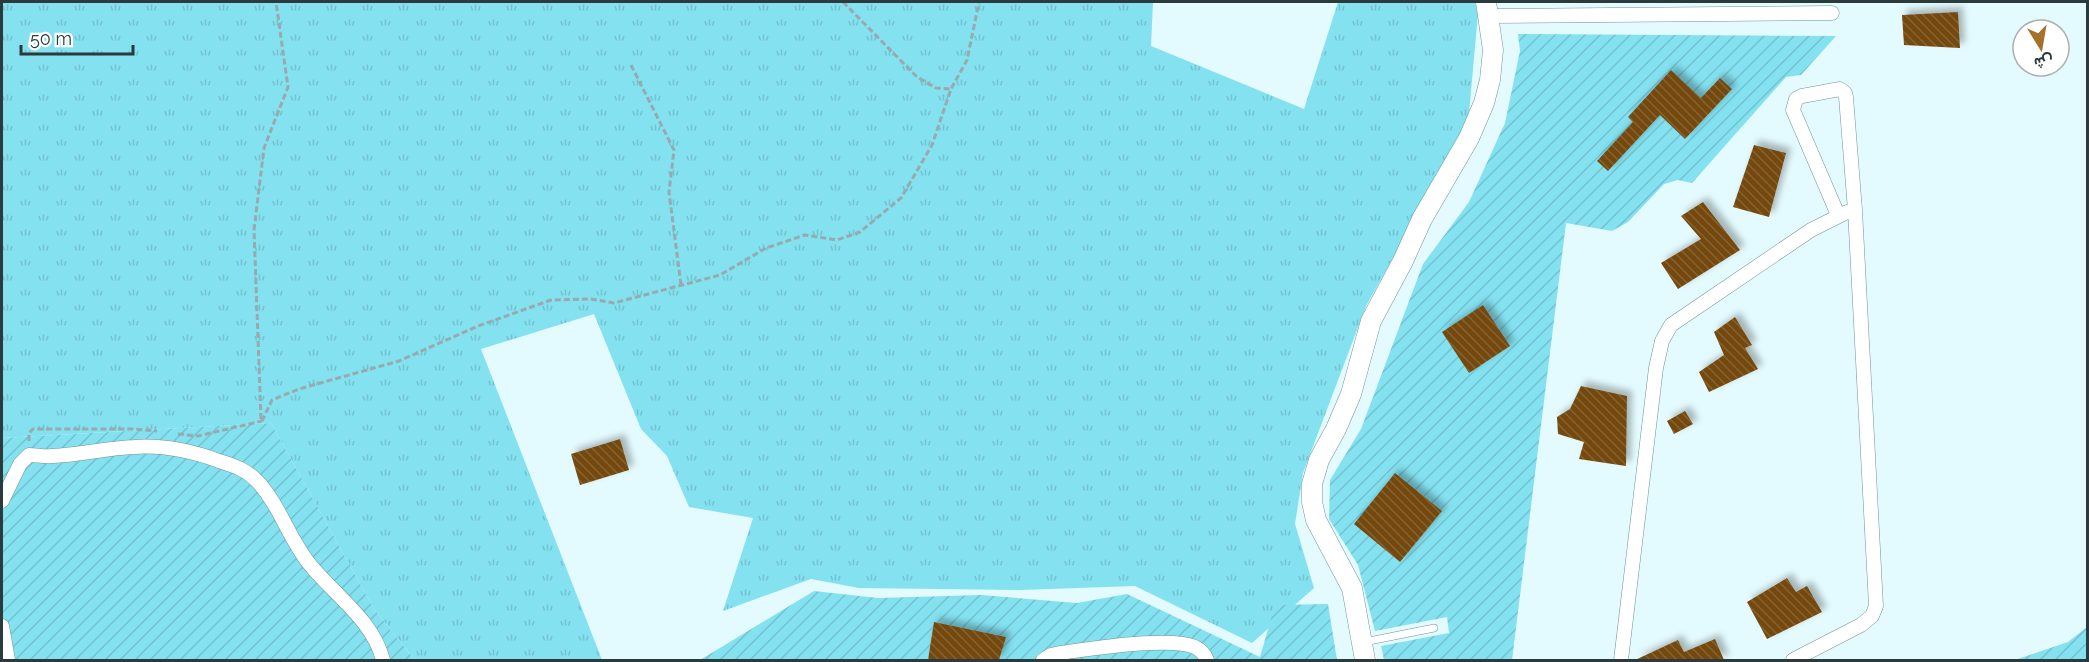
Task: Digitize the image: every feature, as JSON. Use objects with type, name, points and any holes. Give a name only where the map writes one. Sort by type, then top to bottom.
[{"type":"street","points":[[1363,652],[1352,588],[1316,520],[1312,502],[1312,484],[1319,460],[1351,394],[1371,321],[1404,261],[1422,219],[1469,138],[1484,103],[1490,80],[1493,50],[1487,9],[1832,13]]},
{"type":"street","points":[[1793,660],[1861,625],[1872,616],[1876,606],[1856,210],[1845,93],[1840,89],[1802,96],[1793,104],[1794,116],[1838,215]]},
{"type":"street","points":[[1621,660],[1656,368],[1662,341],[1671,325],[1811,230],[1838,215],[1856,210]]},
{"type":"street","points":[[2,501],[20,464],[29,455],[50,457],[135,447],[155,447],[207,457],[240,468],[250,474],[266,492],[298,549],[310,566],[344,599],[373,636],[383,660]]},
{"type":"street","points":[[2,626],[8,660]]},
{"type":"street","points":[[1043,660],[1060,653],[1153,643],[1185,644],[1197,648],[1208,660]]},
{"type":"lane","points":[[1363,652],[1434,628]]},
{"type":"path","points":[[261,421],[254,230],[264,148],[288,87],[276,2]]},
{"type":"path","points":[[843,2],[917,77],[936,88],[951,89]]},
{"type":"path","points":[[177,434],[198,436],[261,421],[272,400],[299,389],[399,361],[478,326],[551,300],[591,298],[614,303],[720,275],[766,248],[805,235],[837,240],[860,232],[901,198],[932,144],[951,89],[967,60],[979,2]]},
{"type":"path","points":[[631,65],[674,150],[669,192],[681,285]]},
{"type":"path","points":[[29,455],[29,433],[33,429],[134,429],[166,433]]},
{"type":"green space","points":[[2,2],[1153,2],[1151,46],[1304,109],[1338,2],[1475,2],[1478,14],[1468,124],[1366,306],[1303,473],[1295,524],[1314,588],[1252,643],[1135,586],[1021,590],[859,588],[811,579],[723,611],[753,518],[689,507],[667,456],[641,429],[594,314],[481,349],[602,660],[415,660],[374,609],[271,423],[2,438]]},
{"type":"green space","points":[[1518,34],[1836,36],[1801,75],[1786,77],[1692,183],[1678,180],[1664,184],[1628,222],[1612,231],[1566,223],[1512,660],[1384,660],[1381,646],[1449,633],[1447,617],[1375,631],[1358,565],[1329,519],[1330,480],[1361,429],[1423,264],[1469,202],[1505,123],[1520,51]]},
{"type":"green space","points":[[271,423],[374,609],[415,660],[2,660],[2,438]]},
{"type":"green space","points":[[814,591],[878,598],[981,595],[1077,603],[1127,594],[1260,657],[1275,605],[1328,604],[1337,660],[700,660]]},
{"type":"green space","points":[[2087,627],[2087,660],[2015,660],[2068,642]]},
{"type":"building","points":[[1958,12],[1960,48],[1904,45],[1902,15]]},
{"type":"building","points":[[1671,70],[1701,98],[1720,78],[1732,89],[1685,139],[1660,115],[1608,171],[1597,161],[1633,122],[1628,117]]},
{"type":"building","points":[[1754,145],[1786,153],[1769,217],[1733,207]]},
{"type":"building","points":[[1703,202],[1740,250],[1678,289],[1661,263],[1701,239],[1681,216]]},
{"type":"building","points":[[1483,305],[1510,346],[1469,373],[1442,332]]},
{"type":"building","points":[[1735,317],[1752,345],[1745,348],[1758,369],[1709,392],[1699,372],[1724,355],[1714,332]]},
{"type":"building","points":[[1581,386],[1627,396],[1626,466],[1579,459],[1584,442],[1558,434],[1557,417],[1570,409]]},
{"type":"building","points":[[1685,411],[1693,424],[1674,434],[1667,421]]},
{"type":"building","points":[[620,439],[629,470],[580,485],[571,454]]},
{"type":"building","points":[[1395,473],[1442,511],[1400,562],[1354,524]]},
{"type":"building","points":[[1787,578],[1796,592],[1807,586],[1822,612],[1767,639],[1747,602]]},
{"type":"building","points":[[934,622],[1006,637],[999,660],[928,660]]},
{"type":"building","points":[[1715,639],[1724,660],[1635,660],[1678,640],[1684,652]]}]
